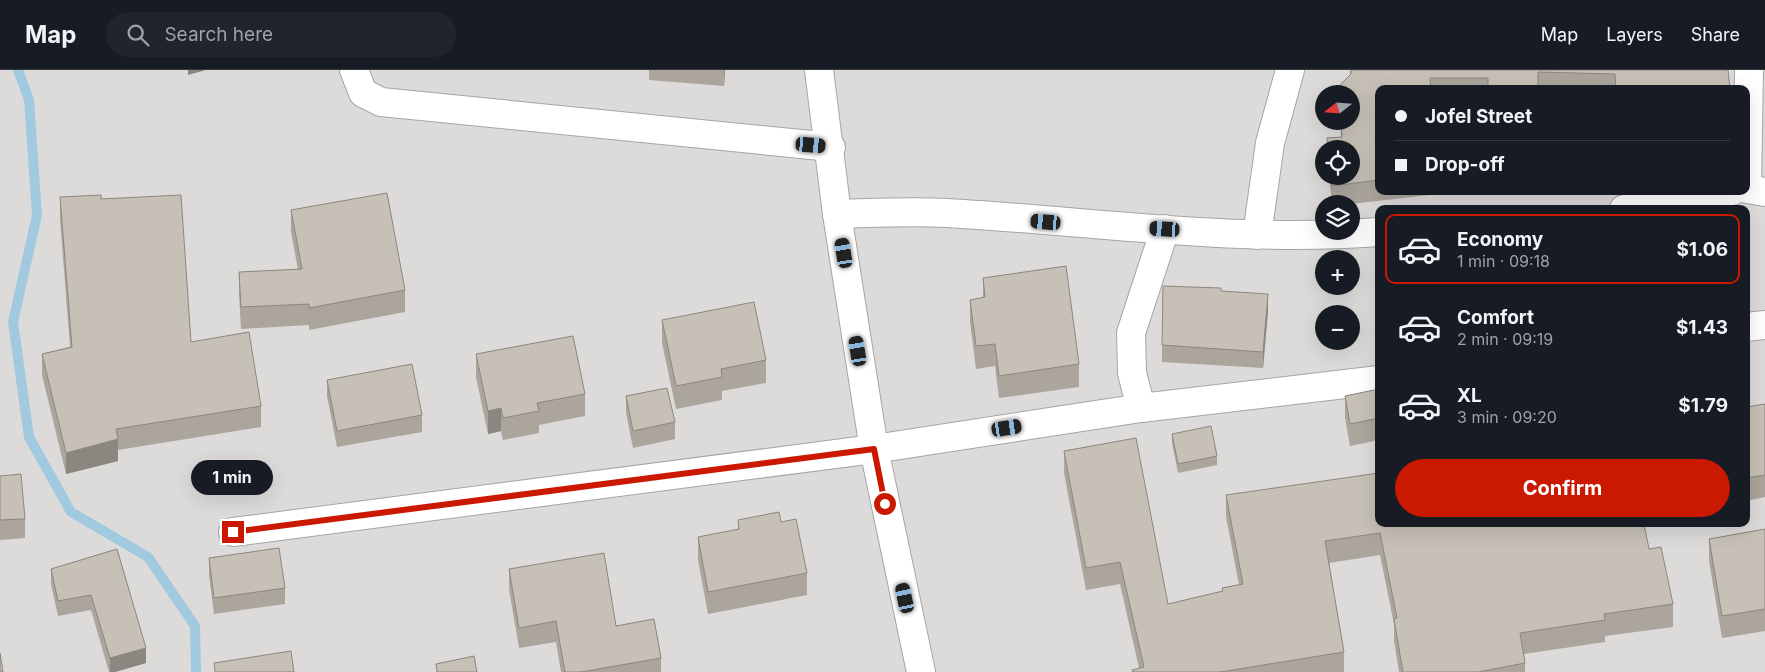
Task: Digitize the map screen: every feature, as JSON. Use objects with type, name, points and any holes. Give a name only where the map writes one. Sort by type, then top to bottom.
[{"type":"street","points":[[354,70],[364,93],[381,102],[830,147]]},
{"type":"street","points":[[819,70],[838,214],[874,449],[921,672]]},
{"type":"street","points":[[1257,235],[1270,142],[1290,70]]},
{"type":"street","points":[[1749,70],[1749,85]]},
{"type":"street","points":[[1650,205],[1715,195]]},
{"type":"street","points":[[838,214],[946,213],[1257,235],[1320,236],[1375,232]]},
{"type":"street","points":[[1140,408],[1132,373],[1132,333],[1145,285],[1165,229]]},
{"type":"street","points":[[1750,326],[1765,324]]},
{"type":"street","points":[[233,532],[874,449],[1140,408],[1375,380]]},
{"type":"shaded area","points":[[0,70],[1765,70],[1765,672],[0,672]]},
{"type":"building","points":[[1351,70],[1728,70],[1730,85],[1616,85],[1615,74],[1538,72],[1538,85],[1488,85],[1488,78],[1430,78],[1431,85],[1375,85],[1375,181],[1360,182],[1360,140],[1327,140],[1327,138],[1342,137],[1342,130],[1360,130],[1360,85],[1340,85],[1351,74]]},
{"type":"building","points":[[387,193],[405,290],[309,308],[309,304],[241,307],[239,272],[302,269],[291,210]]},
{"type":"building","points":[[101,195],[101,199],[181,195],[191,342],[249,332],[261,406],[116,429],[118,439],[66,453],[42,354],[72,347],[60,197]]},
{"type":"building","points":[[1066,266],[1079,364],[999,376],[995,344],[976,346],[970,300],[985,297],[983,278]]},
{"type":"building","points":[[1163,286],[1221,288],[1221,291],[1268,294],[1263,352],[1162,345]]},
{"type":"building","points":[[754,302],[766,360],[721,369],[722,377],[676,386],[662,320]]},
{"type":"building","points":[[573,336],[585,394],[537,403],[539,411],[503,418],[501,408],[488,411],[476,354]]},
{"type":"building","points":[[412,364],[422,415],[337,431],[327,380]]},
{"type":"building","points":[[667,388],[675,422],[633,431],[626,396]]},
{"type":"building","points":[[1375,390],[1375,419],[1350,424],[1345,396]]},
{"type":"building","points":[[1765,404],[1765,475],[1750,477],[1750,406]]},
{"type":"building","points":[[1211,426],[1217,456],[1178,464],[1172,434]]},
{"type":"building","points":[[1136,438],[1168,604],[1223,591],[1222,588],[1243,584],[1226,495],[1375,474],[1375,527],[1645,527],[1649,549],[1661,547],[1673,604],[1604,614],[1605,620],[1520,633],[1525,663],[1478,672],[1403,672],[1394,619],[1397,618],[1380,533],[1325,541],[1344,652],[1220,672],[1133,672],[1132,670],[1144,667],[1120,562],[1086,568],[1064,451]]},
{"type":"building","points":[[21,474],[25,519],[0,520],[0,476]]},
{"type":"building","points":[[779,512],[781,522],[796,519],[807,573],[708,592],[698,537],[739,529],[738,520]]},
{"type":"building","points":[[1765,529],[1765,609],[1722,616],[1709,539]]},
{"type":"building","points":[[279,548],[285,588],[214,598],[209,558]]},
{"type":"building","points":[[117,549],[146,648],[110,658],[91,595],[58,601],[51,569]]},
{"type":"building","points":[[604,553],[616,626],[654,619],[661,658],[581,672],[565,672],[556,621],[519,628],[509,569]]},
{"type":"building","points":[[291,651],[294,672],[215,672],[214,663]]},
{"type":"building","points":[[0,653],[3,672],[0,672]]},
{"type":"building","points":[[474,656],[477,672],[437,672],[436,664]]},
{"type":"waterway","points":[[18,70],[29,100],[37,215],[13,322],[29,437],[71,512],[148,557],[195,626],[196,672]]},
{"type":"route","points":[[233,532],[874,449],[885,504]]}]
